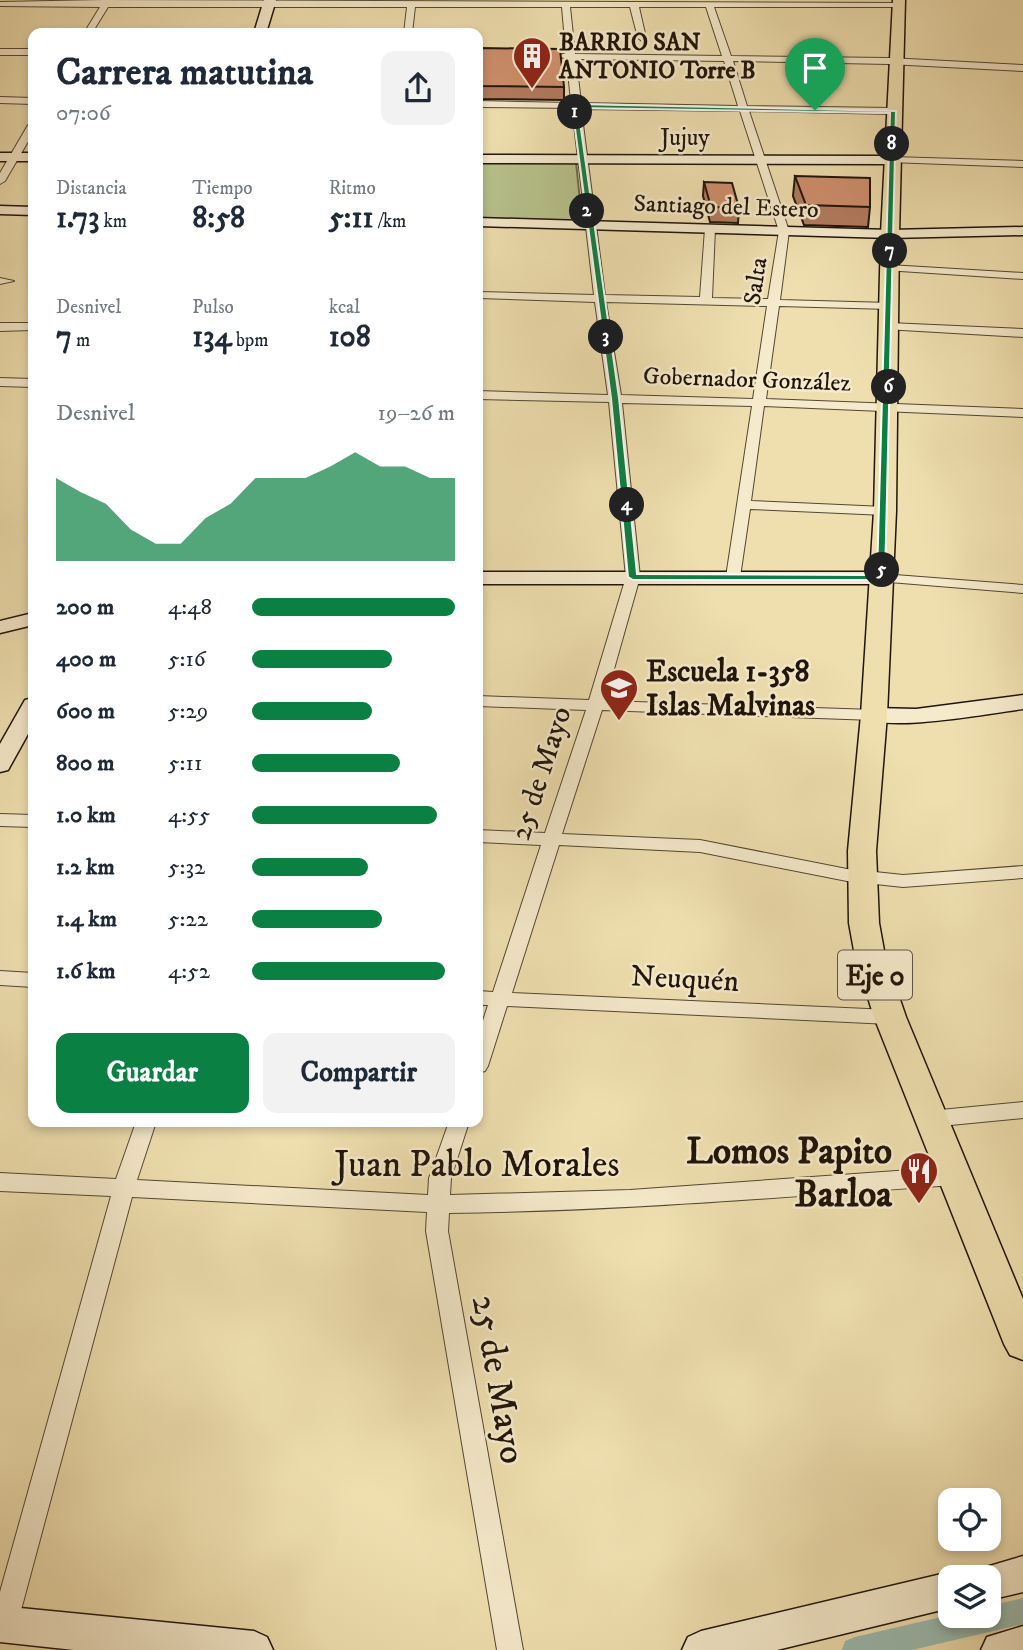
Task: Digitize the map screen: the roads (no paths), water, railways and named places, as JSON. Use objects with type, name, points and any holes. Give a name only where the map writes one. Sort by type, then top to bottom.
[{"type":"main road","name":"Eje 0","points":[[899,2],[893,111],[885,511],[862,877],[866,940],[890,1017],[1023,1344]]},
{"type":"street","points":[[91,28],[107,2]]},
{"type":"street","points":[[261,28],[269,2]]},
{"type":"street","points":[[409,28],[412,2]]},
{"type":"street","points":[[0,4],[565,2],[634,5],[709,2],[899,2]]},
{"type":"street","points":[[565,2],[589,225],[615,398],[633,577]]},
{"type":"street","name":"Salta","points":[[709,2],[784,230],[733,577]]},
{"type":"street","points":[[634,5],[642,38]]},
{"type":"street","points":[[0,52],[28,52]]},
{"type":"street","points":[[545,55],[727,57],[1023,68]]},
{"type":"street","points":[[0,100],[28,101]]},
{"type":"street","points":[[483,104],[893,111]]},
{"type":"street","points":[[0,181],[7,157],[28,131]]},
{"type":"street","points":[[7,157],[28,157]]},
{"type":"street","name":"Jujuy","points":[[483,159],[892,160]]},
{"type":"street","points":[[892,160],[1023,164]]},
{"type":"street","points":[[0,210],[28,211]]},
{"type":"street","name":"Santiago del Estero","points":[[483,222],[890,234],[1023,231]]},
{"type":"street","points":[[706,300],[710,229]]},
{"type":"street","points":[[889,268],[1023,276]]},
{"type":"street","points":[[483,295],[890,306]]},
{"type":"street","points":[[0,327],[28,327]]},
{"type":"street","points":[[889,327],[1023,333]]},
{"type":"street","points":[[0,382],[28,383]]},
{"type":"street","name":"Gobernador González","points":[[483,395],[888,406],[1023,413]]},
{"type":"street","points":[[744,505],[885,511]]},
{"type":"street","name":"25 de Mayo","points":[[483,1051],[596,704],[633,577]]},
{"type":"street","points":[[483,578],[882,578],[1023,589]]},
{"type":"street","points":[[0,629],[28,621]]},
{"type":"street","points":[[0,629],[28,631]]},
{"type":"street","points":[[483,701],[916,716],[1023,702]]},
{"type":"street","points":[[0,765],[28,714]]},
{"type":"street","points":[[0,820],[28,821]]},
{"type":"street","points":[[483,836],[700,846],[862,877],[917,881],[1023,872]]},
{"type":"street","points":[[0,978],[28,980]]},
{"type":"street","name":"Neuquén","points":[[483,998],[890,1017]]},
{"type":"street","points":[[930,1119],[1023,1110]]},
{"type":"street","points":[[144,1127],[124,1188],[2,1624],[254,1650]]},
{"type":"street","name":"25 de Mayo","points":[[457,1127],[440,1178],[437,1231],[510,1650]]},
{"type":"street","name":"Juan Pablo Morales","points":[[0,1182],[437,1204],[658,1198],[953,1176]]},
{"type":"street","points":[[1001,1579],[1023,1574]]},
{"type":"street","points":[[701,1650],[938,1593]]},
{"type":"street","points":[[1000,1650],[1023,1644]]},
{"type":"waterway","points":[[855,1650],[1023,1611]]},
{"type":"place","name":"BARRIO SAN ANTONIO Torre B","points":[[532,90]]},
{"type":"place","name":"Escuela 1-358 Islas Malvinas","points":[[619,722]]},
{"type":"place","name":"Lomos Papito Barloa","points":[[919,1205]]}]
